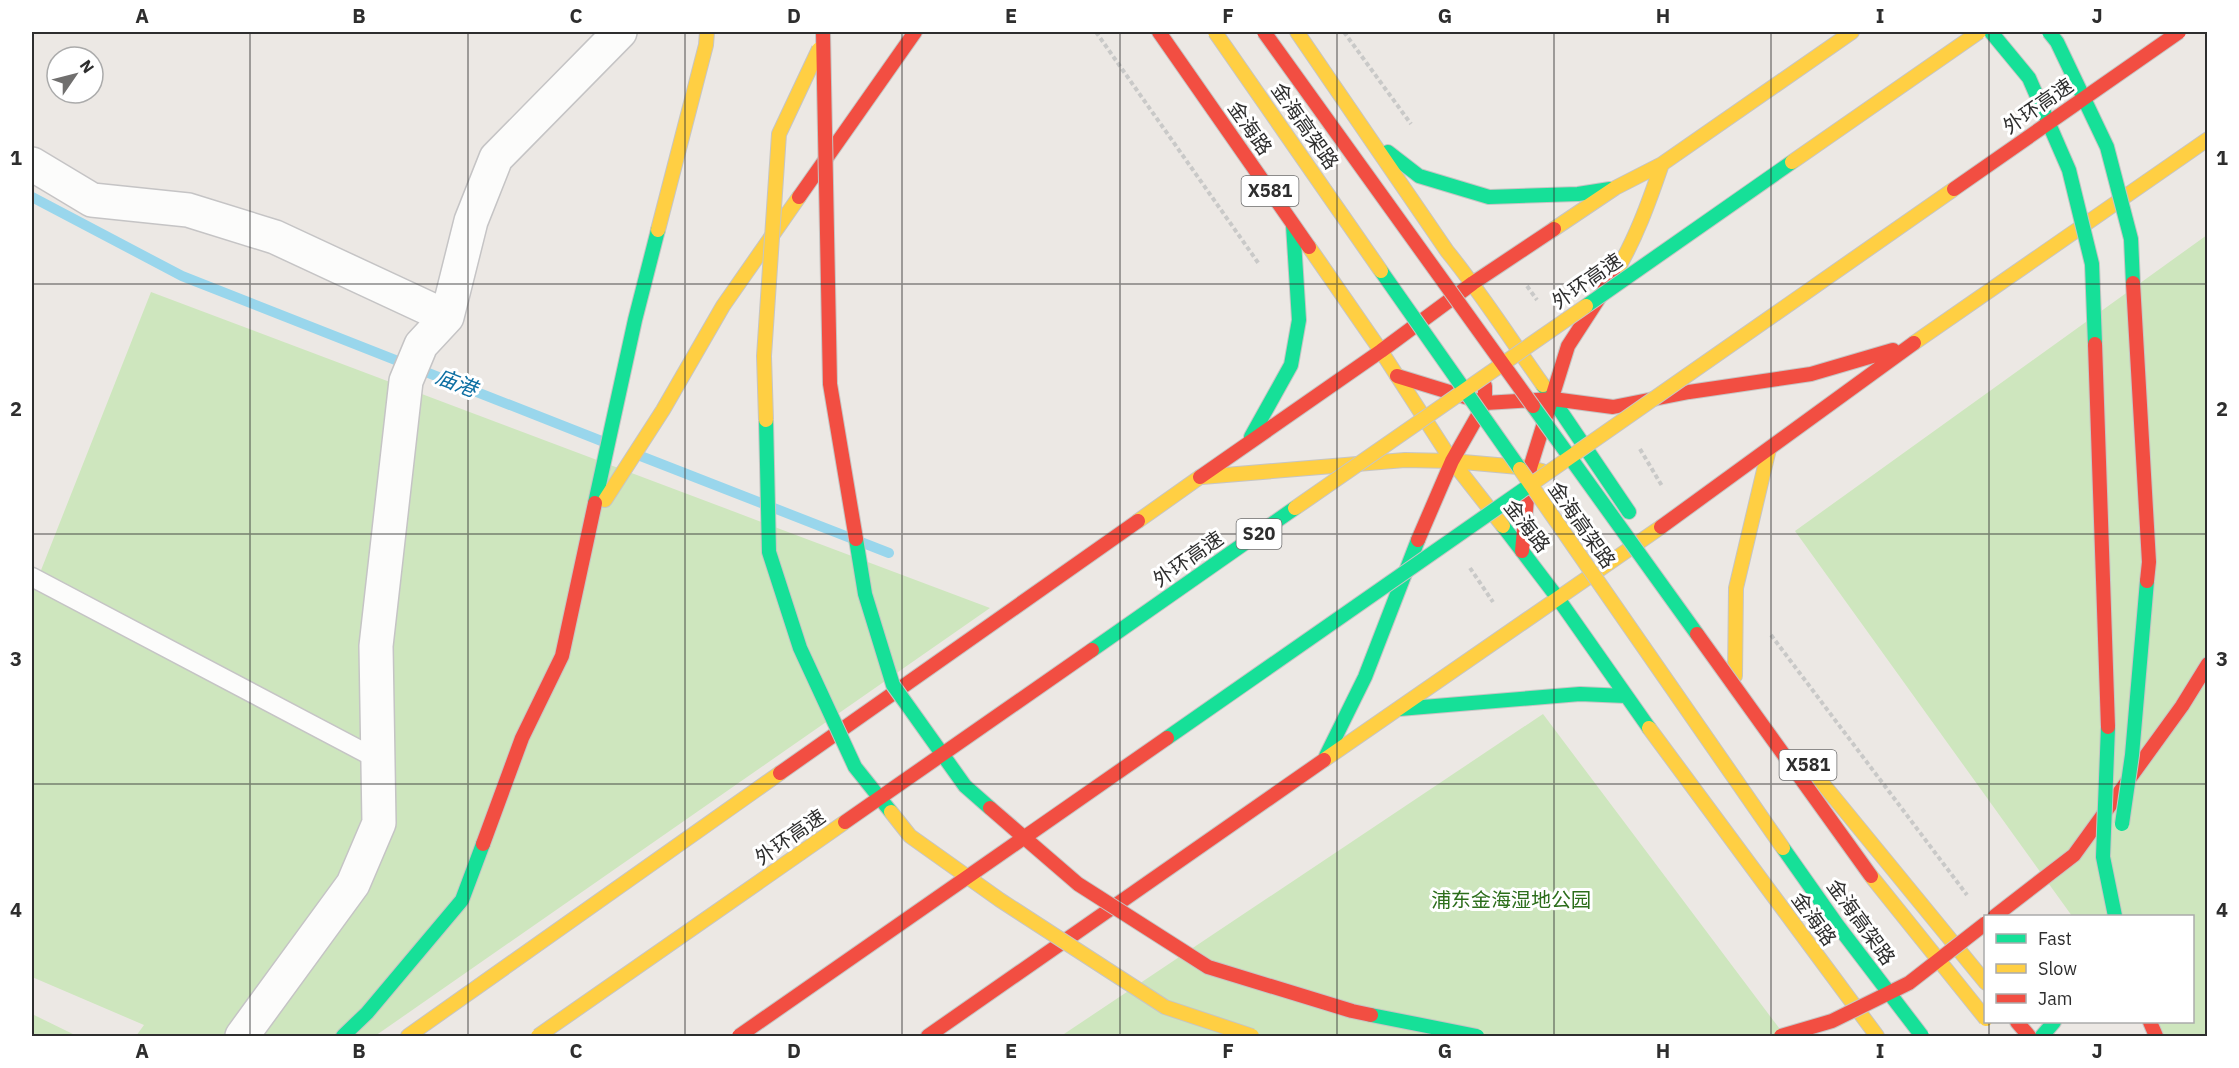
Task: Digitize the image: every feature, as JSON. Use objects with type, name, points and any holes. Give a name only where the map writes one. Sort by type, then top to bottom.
[{"type":"main road","points":[[343,1036],[367,1013],[462,900],[522,738],[562,656],[635,320],[706,45],[707,32]]},
{"type":"main road","points":[[825,32],[779,134],[764,356],[769,552],[800,648],[855,767],[910,836],[1000,900],[1165,1007],[1252,1036]]},
{"type":"main road","points":[[825,32],[830,384],[865,594],[893,685],[965,786],[1077,884],[1208,968],[1352,1011],[1477,1036]]},
{"type":"main road","points":[[593,518],[663,410],[723,306],[915,32]]},
{"type":"main road","name":"金海路","points":[[1159,32],[1381,351],[1452,461],[1557,597],[1626,696],[1876,1036]]},
{"type":"main road","name":"金海高架路","points":[[1215,32],[1838,926],[1922,1036]]},
{"type":"main road","name":"金海高架路","points":[[1264,32],[1882,891],[1984,1017]]},
{"type":"main road","name":"X581","points":[[1297,32],[1447,251],[1473,283],[1489,310],[1553,399],[1616,495],[1640,527],[1663,576],[1735,676],[1984,981]]},
{"type":"main road","points":[[408,1036],[1381,351],[1473,283],[1615,188],[1662,164],[1852,32]]},
{"type":"main road","name":"外环高速","points":[[538,1036],[1978,32]]},
{"type":"main road","points":[[1991,32],[2029,78],[2069,170],[2092,264],[2108,718],[2103,857],[2115,915]]},
{"type":"main road","points":[[2049,32],[2057,42],[2108,147],[2131,239],[2149,562],[2133,755],[2119,843],[2100,915]]},
{"type":"main road","name":"外环高速","points":[[739,1036],[2179,32]]},
{"type":"main road","points":[[1345,103],[1385,151],[1419,176],[1489,197],[1578,194],[1615,188]]},
{"type":"main road","points":[[928,1036],[1557,597],[1640,527],[1680,514],[1914,343],[2208,139]]},
{"type":"main road","points":[[1522,551],[1530,468],[1568,346],[1624,259],[1650,202],[1662,164]]},
{"type":"main road","points":[[1247,444],[1291,365],[1299,320],[1293,225]]},
{"type":"main road","points":[[1324,760],[1365,677],[1430,508],[1452,461],[1485,403],[1489,310]]},
{"type":"main road","points":[[1397,376],[1485,403],[1553,399],[1613,407],[1689,392],[1811,374],[1914,343]]},
{"type":"main road","points":[[1735,676],[1736,588],[1769,449]]},
{"type":"main road","points":[[1200,477],[1405,460],[1452,461],[1530,468],[1616,495]]},
{"type":"main road","points":[[1996,915],[2073,855],[2182,706],[2208,664]]},
{"type":"main road","points":[[1398,709],[1580,694],[1626,696]]},
{"type":"main road","points":[[1781,1036],[1832,1021],[1909,983],[1984,925]]},
{"type":"main road","points":[[2018,1023],[2029,1036]]},
{"type":"main road","points":[[2042,1036],[2053,1023]]},
{"type":"street","points":[[242,1036],[353,884],[379,823],[376,646],[406,381],[420,345],[447,317],[471,221],[496,158],[620,32]]},
{"type":"street","points":[[32,164],[92,200],[188,210],[275,237],[447,317]]},
{"type":"lane","points":[[32,577],[377,759]]},
{"type":"path","points":[[1344,32],[1414,128]]},
{"type":"path","points":[[1510,260],[1568,346]]},
{"type":"path","points":[[1613,407],[1680,514]]},
{"type":"path","points":[[1771,635],[1972,901]]},
{"type":"green space","points":[[2207,235],[2207,1036],[2159,1036],[2149,1023],[2194,1023],[2194,915],[2071,915],[1795,531]]},
{"type":"green space","points":[[151,292],[990,608],[375,1036],[136,1036],[144,1025],[32,977],[32,593]]},
{"type":"green space","name":"浦东金海湿地公园","points":[[1543,714],[1785,1036],[1061,1036]]},
{"type":"green space","points":[[32,1014],[77,1036],[32,1036]]},
{"type":"waterway","name":"庙港","points":[[32,197],[182,276],[604,442]]},
{"type":"waterway","name":"庙港","points":[[638,455],[889,553]]},
{"type":"traffic: fast","points":[[1991,32],[2029,78],[2069,170],[2092,264],[2095,344]]},
{"type":"traffic: fast","points":[[2049,32],[2057,42],[2107,147],[2131,239],[2133,283]]},
{"type":"traffic: fast","points":[[1388,152],[1419,176],[1489,197],[1578,194],[1610,189]]},
{"type":"traffic: fast","points":[[1586,306],[1792,162]]},
{"type":"traffic: fast","points":[[1251,437],[1291,365],[1299,320],[1293,225]]},
{"type":"traffic: fast","points":[[595,503],[635,320],[658,230]]},
{"type":"traffic: fast","points":[[1381,271],[1520,469]]},
{"type":"traffic: fast","points":[[1543,385],[1629,512]]},
{"type":"traffic: fast","points":[[1533,406],[1697,634]]},
{"type":"traffic: fast","points":[[766,420],[769,552],[800,648],[855,767],[891,812]]},
{"type":"traffic: fast","points":[[1167,738],[1533,483]]},
{"type":"traffic: fast","points":[[1092,650],[1295,508]]},
{"type":"traffic: fast","points":[[1503,526],[1557,597],[1649,728]]},
{"type":"traffic: fast","points":[[856,539],[865,594],[893,685],[965,786],[990,808]]},
{"type":"traffic: fast","points":[[1326,756],[1365,677],[1418,540]]},
{"type":"traffic: fast","points":[[2122,824],[2132,755],[2147,581]]},
{"type":"traffic: fast","points":[[1399,709],[1580,694],[1626,696]]},
{"type":"traffic: fast","points":[[2108,727],[2103,857],[2115,915]]},
{"type":"traffic: fast","points":[[343,1036],[367,1013],[462,900],[483,844]]},
{"type":"traffic: fast","points":[[1783,848],[1838,926],[1922,1036]]},
{"type":"traffic: fast","points":[[1371,1015],[1477,1036]]},
{"type":"traffic: fast","points":[[2042,1036],[2053,1023]]},
{"type":"traffic: slow","points":[[658,230],[706,45],[707,32]]},
{"type":"traffic: slow","points":[[1215,32],[1381,271]]},
{"type":"traffic: slow","points":[[1297,32],[1447,251],[1543,385]]},
{"type":"traffic: slow","points":[[1662,164],[1852,32]]},
{"type":"traffic: slow","points":[[1792,162],[1979,32]]},
{"type":"traffic: slow","points":[[766,420],[764,356],[779,134],[819,49]]},
{"type":"traffic: slow","points":[[1914,343],[2208,139]]},
{"type":"traffic: slow","points":[[1554,229],[1615,188],[1662,164]]},
{"type":"traffic: slow","points":[[1614,275],[1635,235],[1662,164]]},
{"type":"traffic: slow","points":[[1533,483],[1954,189]]},
{"type":"traffic: slow","points":[[605,500],[663,410],[723,306],[799,197]]},
{"type":"traffic: slow","points":[[1309,247],[1381,351],[1452,461],[1503,526]]},
{"type":"traffic: slow","points":[[1295,508],[1586,306]]},
{"type":"traffic: slow","points":[[1735,676],[1736,588],[1769,449]]},
{"type":"traffic: slow","points":[[1202,477],[1405,460],[1452,461],[1542,471]]},
{"type":"traffic: slow","points":[[1520,469],[1783,848]]},
{"type":"traffic: slow","points":[[1138,521],[1200,477]]},
{"type":"traffic: slow","points":[[1324,760],[1661,527]]},
{"type":"traffic: slow","points":[[1649,728],[1877,1036]]},
{"type":"traffic: slow","points":[[408,1036],[780,773]]},
{"type":"traffic: slow","points":[[1814,773],[1984,981]]},
{"type":"traffic: slow","points":[[891,812],[910,836],[1000,900],[1165,1007],[1252,1036]]},
{"type":"traffic: slow","points":[[538,1036],[845,822]]},
{"type":"traffic: slow","points":[[1871,876],[1984,1017]]},
{"type":"traffic: jam","points":[[823,32],[830,384],[856,539]]},
{"type":"traffic: jam","points":[[799,197],[915,32]]},
{"type":"traffic: jam","points":[[1159,32],[1309,247]]},
{"type":"traffic: jam","points":[[1264,32],[1533,406]]},
{"type":"traffic: jam","points":[[1954,189],[2179,32]]},
{"type":"traffic: jam","points":[[1200,477],[1381,351],[1473,283],[1554,229]]},
{"type":"traffic: jam","points":[[1522,551],[1530,468],[1568,346],[1614,275]]},
{"type":"traffic: jam","points":[[2133,283],[2149,562],[2147,581]]},
{"type":"traffic: jam","points":[[1661,527],[1914,343]]},
{"type":"traffic: jam","points":[[2095,344],[2108,727]]},
{"type":"traffic: jam","points":[[1397,376],[1485,403],[1553,399],[1613,407],[1689,392],[1811,374],[1893,350]]},
{"type":"traffic: jam","points":[[1418,540],[1452,461],[1485,403],[1485,386]]},
{"type":"traffic: jam","points":[[483,844],[522,738],[562,656],[595,503]]},
{"type":"traffic: jam","points":[[780,773],[1138,521]]},
{"type":"traffic: jam","points":[[1697,634],[1871,876]]},
{"type":"traffic: jam","points":[[845,822],[1092,650]]},
{"type":"traffic: jam","points":[[1996,915],[2074,855],[2182,706],[2208,664]]},
{"type":"traffic: jam","points":[[739,1036],[1167,738]]},
{"type":"traffic: jam","points":[[928,1036],[1324,760]]},
{"type":"traffic: jam","points":[[990,808],[1078,884],[1208,967],[1371,1015]]},
{"type":"traffic: jam","points":[[1781,1036],[1832,1021],[1909,983],[1984,925]]},
{"type":"traffic: jam","points":[[2018,1023],[2029,1036]]},
{"type":"traffic: jam","points":[[2150,1023],[2156,1036]]}]
